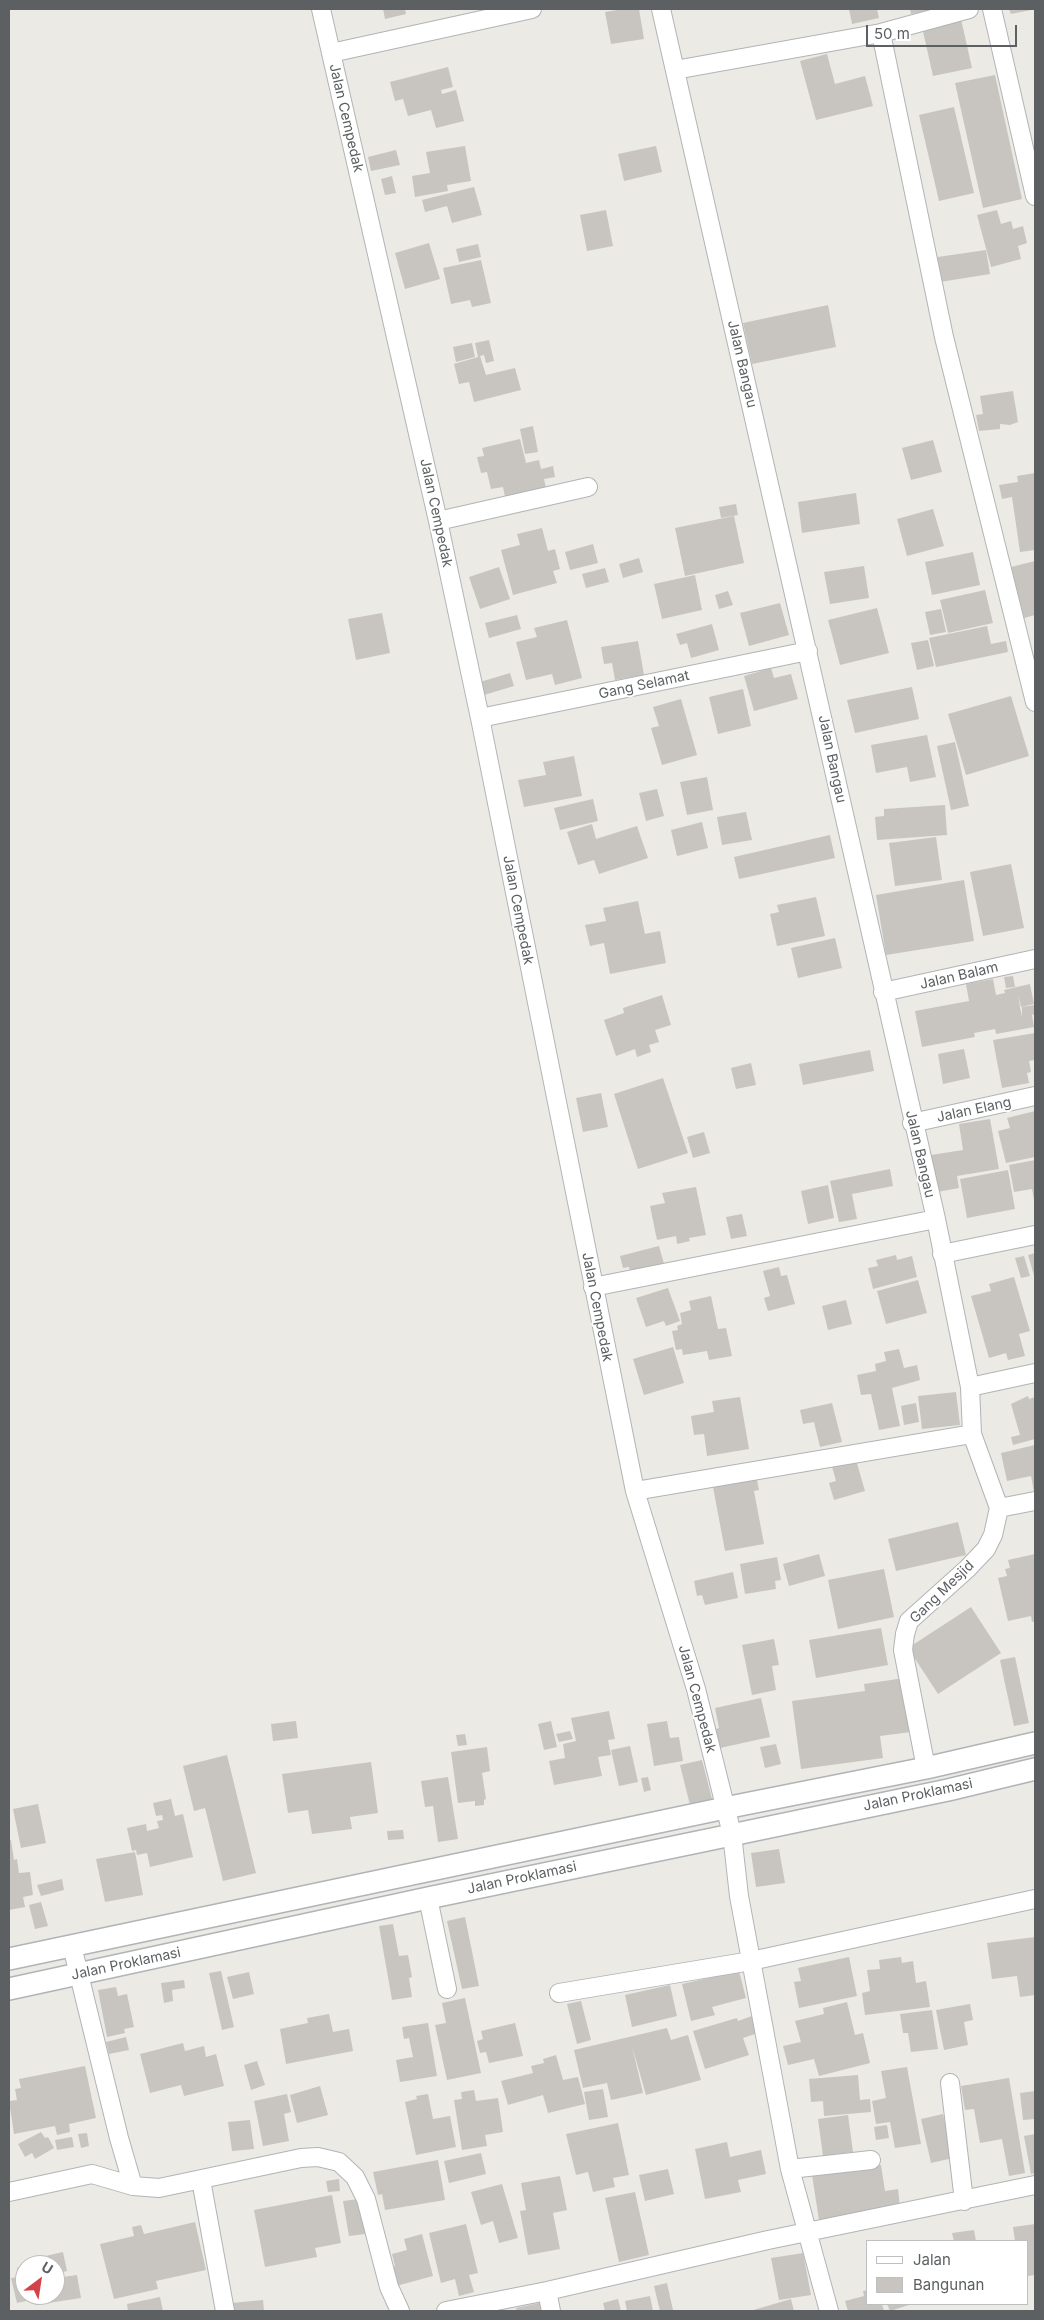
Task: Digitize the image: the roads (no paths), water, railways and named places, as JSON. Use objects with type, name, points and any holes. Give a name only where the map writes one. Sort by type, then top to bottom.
[{"type":"street","name":"Jalan Cempedak","points":[[321,9],[438,522],[480,718],[635,1491],[696,1689],[732,1834],[738,1896],[790,2169],[829,2311]]},
{"type":"street","points":[[331,53],[532,9]]},
{"type":"street","name":"Jalan Bangau","points":[[662,9],[808,651],[912,1123],[936,1219],[970,1387],[972,1434],[999,1508]]},
{"type":"street","points":[[675,70],[881,33],[969,9]]},
{"type":"street","points":[[992,9],[1035,196]]},
{"type":"street","points":[[881,33],[944,337],[1033,676],[1035,702]]},
{"type":"street","points":[[438,522],[588,487]]},
{"type":"street","name":"Gang Selamat","points":[[480,718],[808,651]]},
{"type":"street","name":"Jalan Balam","points":[[883,992],[1035,959]]},
{"type":"street","name":"Jalan Elang","points":[[912,1123],[1035,1096]]},
{"type":"street","points":[[593,1287],[936,1219]]},
{"type":"street","points":[[942,1254],[1035,1235]]},
{"type":"street","points":[[970,1387],[1035,1373]]},
{"type":"street","points":[[635,1491],[972,1434]]},
{"type":"street","points":[[999,1508],[1035,1501]]},
{"type":"street","name":"Gang Mesjid","points":[[926,1768],[903,1650],[905,1634],[909,1621],[967,1569],[986,1549],[994,1535],[999,1508]]},
{"type":"street","name":"Jalan Proklamasi","points":[[9,1959],[725,1808],[926,1768],[1035,1743]]},
{"type":"street","name":"Jalan Proklamasi","points":[[9,1989],[428,1898],[948,1790],[1035,1769]]},
{"type":"street","points":[[428,1898],[447,1988]]},
{"type":"street","points":[[559,1993],[751,1961],[1035,1899]]},
{"type":"street","points":[[72,1946],[119,2138],[133,2186]]},
{"type":"street","points":[[950,2083],[964,2201]]},
{"type":"street","points":[[9,2192],[92,2174],[133,2186],[159,2188],[301,2158],[323,2158],[339,2162],[355,2177],[366,2199],[389,2287],[400,2311]]},
{"type":"street","points":[[790,2169],[871,2160]]},
{"type":"street","points":[[201,2180],[225,2311]]},
{"type":"street","points":[[446,2311],[547,2291],[808,2231],[964,2201],[1035,2185]]},
{"type":"street","points":[[547,2291],[551,2311]]}]
